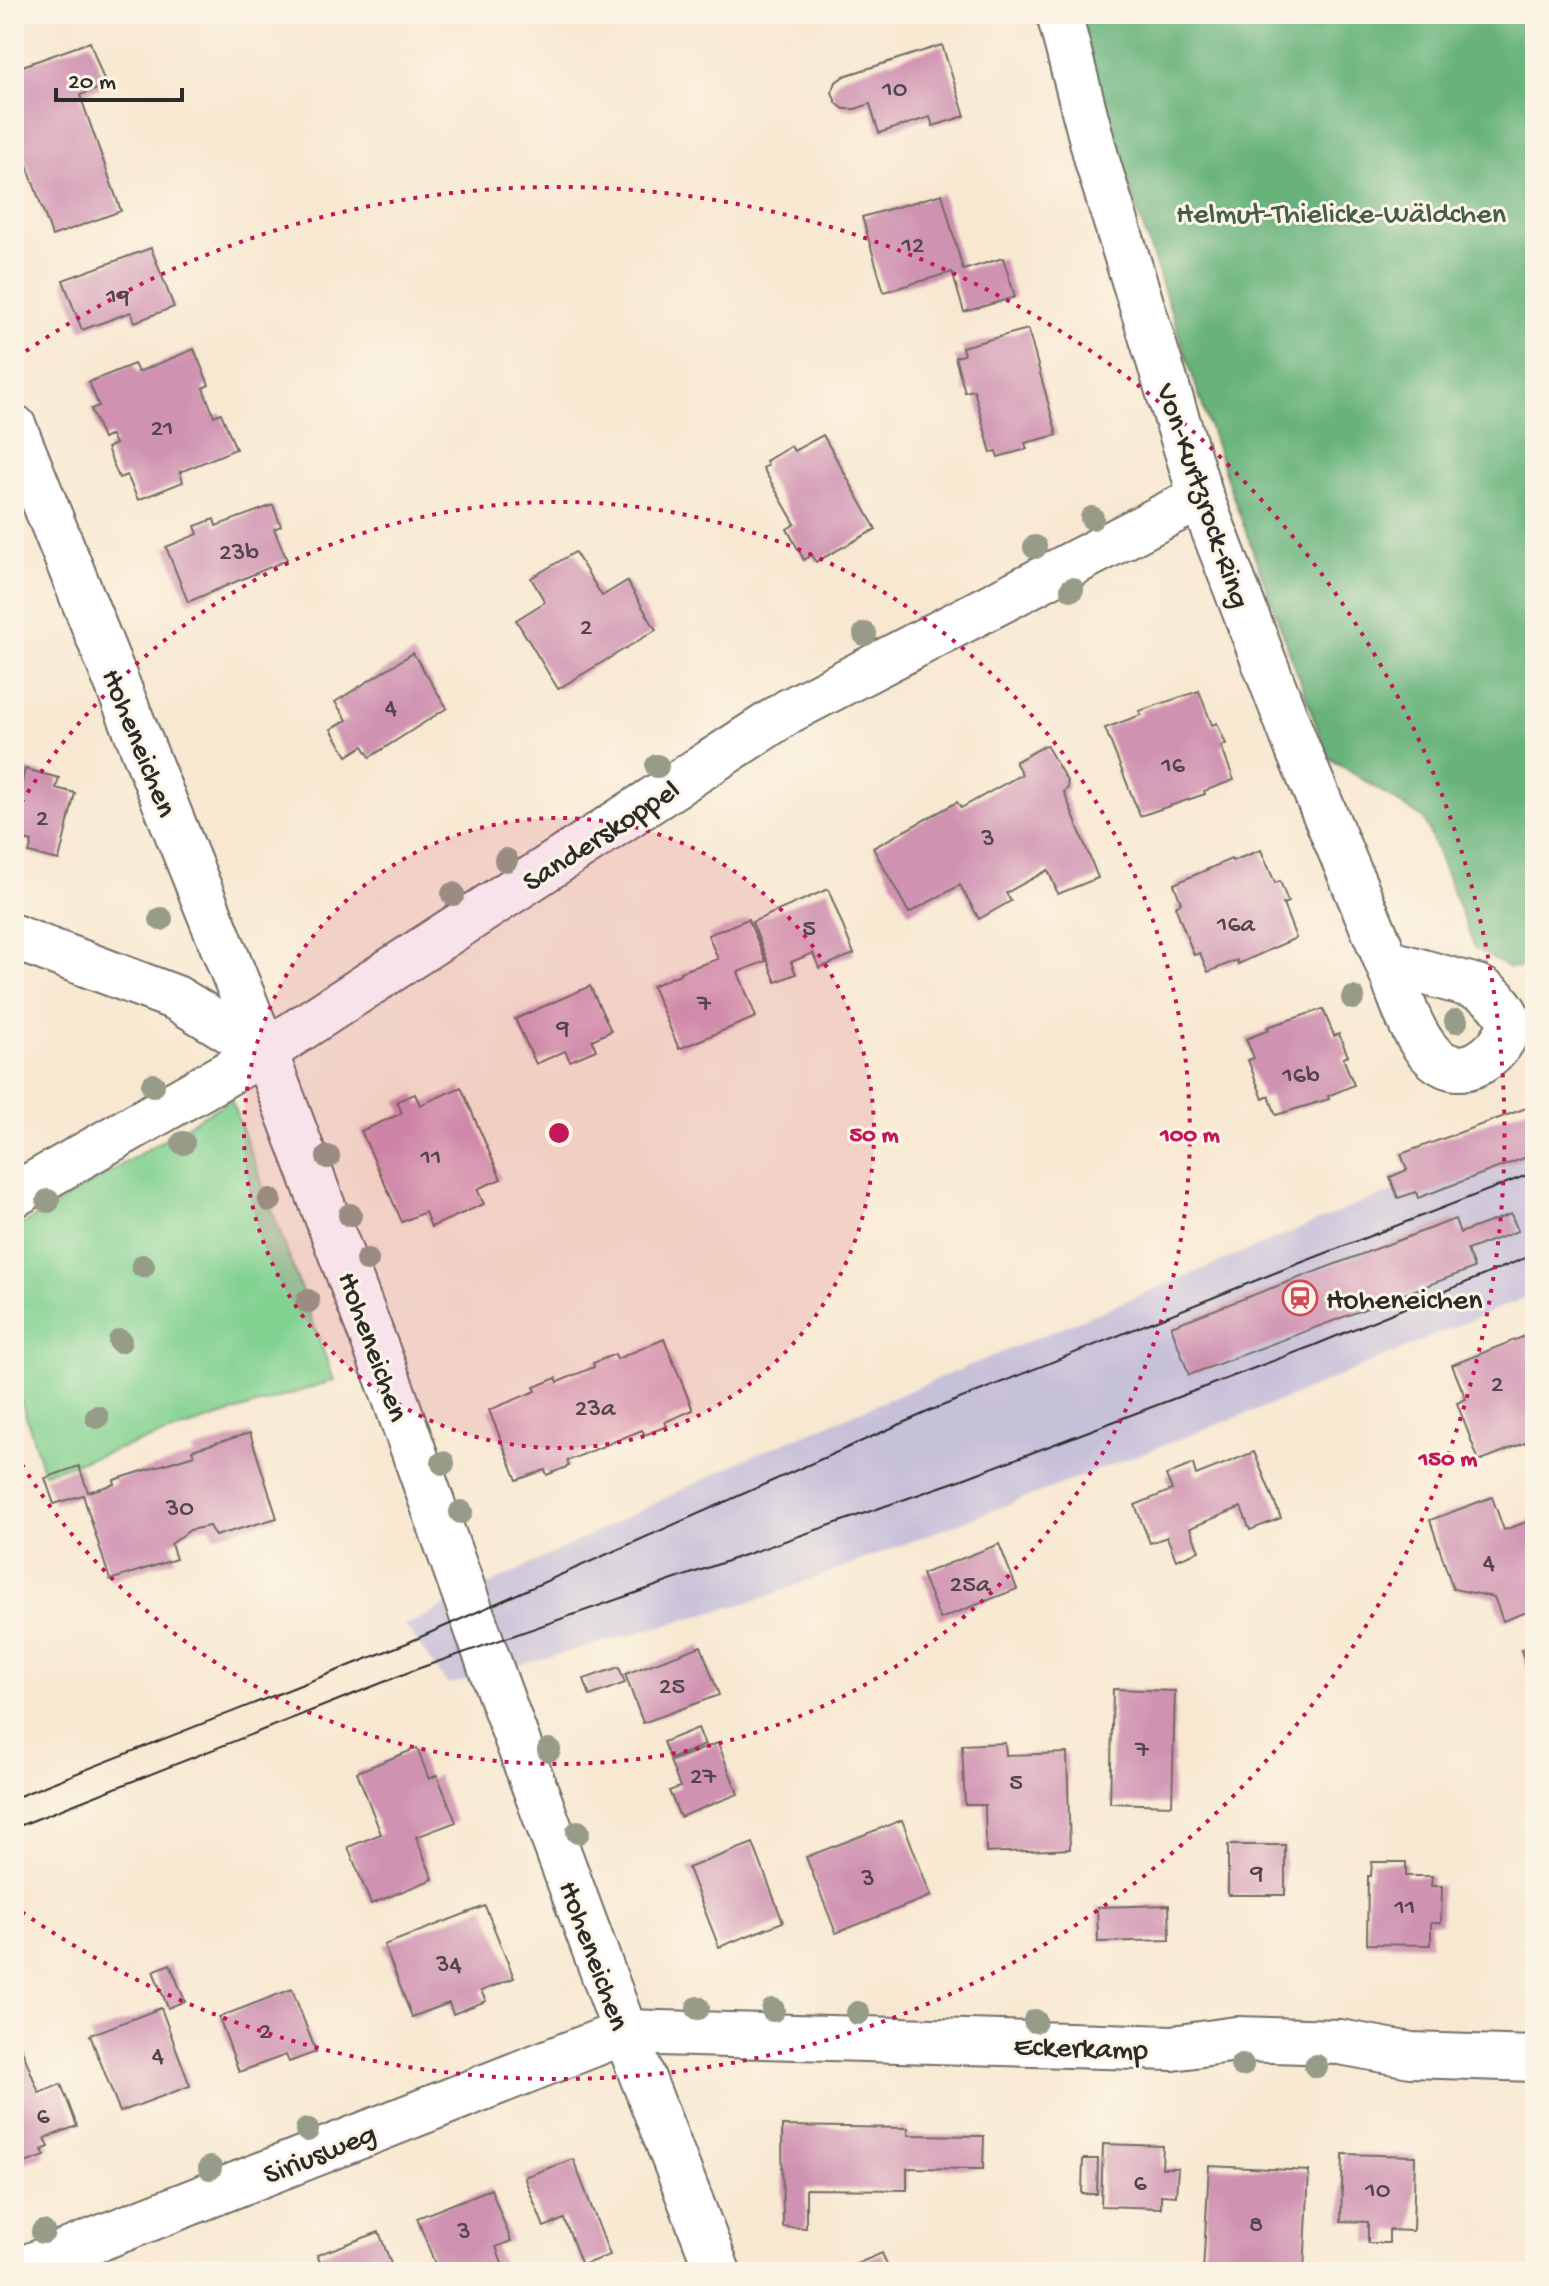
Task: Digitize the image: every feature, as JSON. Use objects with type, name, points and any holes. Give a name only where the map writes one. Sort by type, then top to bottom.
[{"type":"street","name":"Von-Kurtzrock-Ring","points":[[1059,14],[1098,164],[1201,497],[1298,750],[1422,1046],[1433,1058],[1450,1067],[1463,1068],[1486,1059],[1523,1019],[1506,1012],[1489,993],[1477,987],[1387,962]]},
{"type":"street","name":"Hoheneichen","points":[[14,427],[265,1052],[392,1390],[625,2032],[718,2272]]},
{"type":"street","name":"Sanderskoppel","points":[[14,1195],[265,1052],[789,711],[1201,497]]},
{"type":"street","points":[[14,937],[176,998],[265,1052]]},
{"type":"street","name":"Eckerkamp","points":[[625,2032],[1173,2048],[1251,2039],[1340,2042],[1411,2055],[1535,2059]]},
{"type":"street","name":"Siriusweg","points":[[14,2272],[625,2032]]},
{"type":"shaded area","points":[[1535,1138],[1535,1293],[1290,1397],[760,1599],[448,1685],[405,1626],[749,1457],[1362,1203]]},
{"type":"green space","name":"Helmut-Thielicke-Wäldchen","points":[[1081,14],[1535,14],[1535,966],[1508,968],[1475,948],[1424,819],[1328,757],[1229,485],[1096,86]]},
{"type":"green space","points":[[231,1099],[334,1380],[44,1473],[14,1378],[14,1230]]},
{"type":"building","points":[[90,42],[106,86],[80,95],[121,211],[52,236],[14,128],[14,69]]},
{"type":"building","points":[[942,45],[965,116],[933,126],[930,117],[879,133],[870,104],[844,109],[836,103],[832,92],[836,82],[844,76]]},
{"type":"building","points":[[942,194],[963,270],[1003,258],[1015,297],[964,312],[952,272],[884,292],[862,217]]},
{"type":"building","points":[[151,248],[174,307],[135,322],[131,312],[82,330],[63,280]]},
{"type":"building","points":[[1028,329],[1057,435],[1025,443],[1027,449],[998,457],[996,451],[991,453],[974,390],[965,392],[955,357],[964,355],[962,347]]},
{"type":"building","points":[[194,349],[209,385],[203,388],[214,416],[221,413],[236,449],[180,472],[183,482],[138,500],[127,475],[119,478],[107,448],[115,444],[111,435],[103,439],[91,409],[99,406],[89,382],[134,364],[138,372]]},
{"type":"building","points":[[823,435],[876,529],[816,562],[812,555],[804,560],[787,529],[795,524],[763,468],[768,465],[766,461],[791,446],[794,451]]},
{"type":"building","points":[[273,505],[281,526],[274,529],[287,560],[188,602],[166,547],[198,534],[195,526],[214,519],[216,526]]},
{"type":"building","points":[[575,552],[602,596],[627,581],[656,630],[558,689],[516,620],[545,602],[531,578]]},
{"type":"building","points":[[413,653],[447,708],[370,757],[363,746],[347,756],[331,729],[347,720],[335,702]]},
{"type":"building","points":[[1199,691],[1212,725],[1217,723],[1226,744],[1221,746],[1234,780],[1204,791],[1205,794],[1140,816],[1105,728],[1141,715],[1139,711]]},
{"type":"building","points":[[1046,745],[1067,781],[1068,788],[1064,792],[1098,878],[1058,894],[1048,870],[1006,893],[1011,901],[979,919],[960,885],[909,913],[873,848],[957,802],[961,808],[1022,774],[1015,762]]},
{"type":"building","points":[[25,769],[59,778],[56,788],[75,793],[59,860],[29,853],[32,842],[14,837],[14,793],[19,794]]},
{"type":"building","points":[[1261,850],[1275,883],[1280,881],[1288,902],[1283,904],[1296,938],[1238,964],[1237,960],[1208,972],[1200,953],[1194,955],[1175,906],[1181,903],[1174,884],[1231,859]]},
{"type":"building","points":[[828,889],[854,954],[819,968],[813,953],[791,962],[796,974],[776,982],[752,922]]},
{"type":"building","points":[[748,919],[766,961],[738,972],[756,1017],[679,1049],[652,986],[718,959],[708,935]]},
{"type":"building","points":[[590,986],[611,1031],[592,1040],[596,1050],[570,1061],[565,1051],[536,1064],[515,1019]]},
{"type":"building","points":[[1323,1009],[1334,1036],[1339,1034],[1348,1056],[1343,1058],[1354,1085],[1328,1096],[1329,1099],[1276,1115],[1269,1096],[1263,1099],[1248,1060],[1254,1058],[1246,1039],[1269,1030],[1267,1027]]},
{"type":"building","points":[[461,1087],[501,1179],[477,1189],[484,1204],[431,1227],[425,1212],[402,1222],[361,1131],[402,1113],[397,1101],[415,1094],[420,1105]]},
{"type":"building","points":[[1529,1107],[1535,1122],[1535,1154],[1418,1198],[1416,1192],[1398,1198],[1390,1177],[1407,1170],[1401,1154]]},
{"type":"building","points":[[1511,1214],[1518,1231],[1467,1250],[1474,1268],[1189,1375],[1171,1326],[1455,1219],[1460,1233]]},
{"type":"building","points":[[1535,1332],[1535,1439],[1479,1461],[1457,1403],[1466,1399],[1452,1365]]},
{"type":"building","points":[[664,1339],[693,1410],[645,1435],[642,1430],[567,1461],[569,1466],[547,1475],[545,1470],[517,1480],[489,1410],[536,1391],[534,1387],[556,1378],[558,1382],[594,1367],[593,1363],[615,1354],[617,1359]]},
{"type":"building","points":[[250,1433],[277,1518],[215,1536],[209,1526],[190,1530],[171,1544],[176,1559],[110,1580],[83,1495],[54,1504],[45,1478],[79,1466],[88,1492],[115,1484],[114,1480],[194,1455],[192,1450]]},
{"type":"building","points":[[1254,1452],[1281,1518],[1250,1530],[1241,1507],[1190,1528],[1199,1551],[1176,1560],[1167,1537],[1150,1543],[1135,1505],[1172,1490],[1166,1475],[1193,1464],[1196,1475]]},
{"type":"building","points":[[1492,1497],[1504,1530],[1535,1519],[1535,1609],[1503,1621],[1494,1597],[1453,1589],[1430,1520]]},
{"type":"building","points":[[999,1544],[1017,1589],[940,1619],[922,1574]]},
{"type":"building","points":[[1535,1645],[1535,1689],[1521,1650]]},
{"type":"building","points":[[701,1646],[719,1695],[643,1723],[625,1674]]},
{"type":"building","points":[[619,1667],[625,1683],[590,1696],[584,1679]]},
{"type":"building","points":[[1113,1689],[1175,1691],[1172,1805],[1110,1803]]},
{"type":"building","points":[[698,1728],[705,1745],[670,1759],[663,1742]]},
{"type":"building","points":[[718,1743],[738,1794],[680,1817],[669,1791],[680,1787],[670,1761]]},
{"type":"building","points":[[1005,1743],[1006,1755],[1067,1753],[1070,1849],[986,1853],[985,1805],[965,1805],[962,1745]]},
{"type":"building","points":[[417,1748],[429,1779],[437,1775],[456,1822],[416,1837],[433,1879],[371,1904],[348,1847],[381,1834],[357,1772]]},
{"type":"building","points":[[902,1820],[931,1896],[836,1933],[806,1857]]},
{"type":"building","points":[[753,1843],[783,1922],[719,1947],[688,1868]]},
{"type":"building","points":[[1228,1845],[1285,1845],[1285,1895],[1228,1895]]},
{"type":"building","points":[[1372,1862],[1406,1862],[1406,1876],[1432,1876],[1431,1886],[1442,1886],[1441,1923],[1431,1923],[1431,1945],[1367,1944],[1368,1876],[1371,1876]]},
{"type":"building","points":[[1169,1905],[1170,1940],[1098,1942],[1097,1907]]},
{"type":"building","points":[[485,1906],[514,1978],[481,1991],[486,2001],[453,2014],[449,2003],[412,2017],[384,1945]]},
{"type":"building","points":[[170,1964],[185,2001],[168,2008],[153,1971]]},
{"type":"building","points":[[292,1989],[316,2052],[289,2062],[286,2055],[239,2072],[219,2017]]},
{"type":"building","points":[[161,2008],[190,2086],[120,2112],[90,2035]]},
{"type":"building","points":[[19,2042],[39,2093],[61,2084],[77,2126],[45,2138],[49,2147],[42,2150],[45,2156],[25,2163],[23,2157],[17,2160],[14,2152],[14,2044]]},
{"type":"building","points":[[782,2126],[908,2128],[908,2135],[984,2136],[983,2169],[907,2168],[907,2190],[806,2189],[806,2228],[783,2227]]},
{"type":"building","points":[[1103,2144],[1163,2146],[1162,2168],[1178,2168],[1176,2196],[1161,2195],[1161,2208],[1101,2206]]},
{"type":"building","points":[[1343,2154],[1415,2156],[1413,2231],[1389,2230],[1389,2243],[1368,2243],[1368,2222],[1341,2221]]},
{"type":"building","points":[[573,2159],[610,2255],[582,2265],[564,2219],[544,2227],[524,2177]]},
{"type":"building","points":[[1083,2159],[1098,2159],[1097,2194],[1082,2194]]},
{"type":"building","points":[[1209,2166],[1309,2171],[1304,2272],[1203,2272]]},
{"type":"building","points":[[491,2189],[511,2241],[496,2247],[505,2272],[456,2272],[453,2263],[437,2269],[417,2218]]},
{"type":"building","points":[[379,2232],[394,2272],[324,2272],[317,2255]]},
{"type":"building","points":[[882,2253],[889,2269],[883,2272],[857,2272],[854,2265]]},
{"type":"tram line","points":[[14,1798],[407,1643],[932,1410],[1535,1172]]},
{"type":"tram line","points":[[14,1828],[417,1669],[960,1480],[1315,1345],[1535,1254]]},
{"type":"place","name":"Hoheneichen","points":[[1300,1298]]}]
